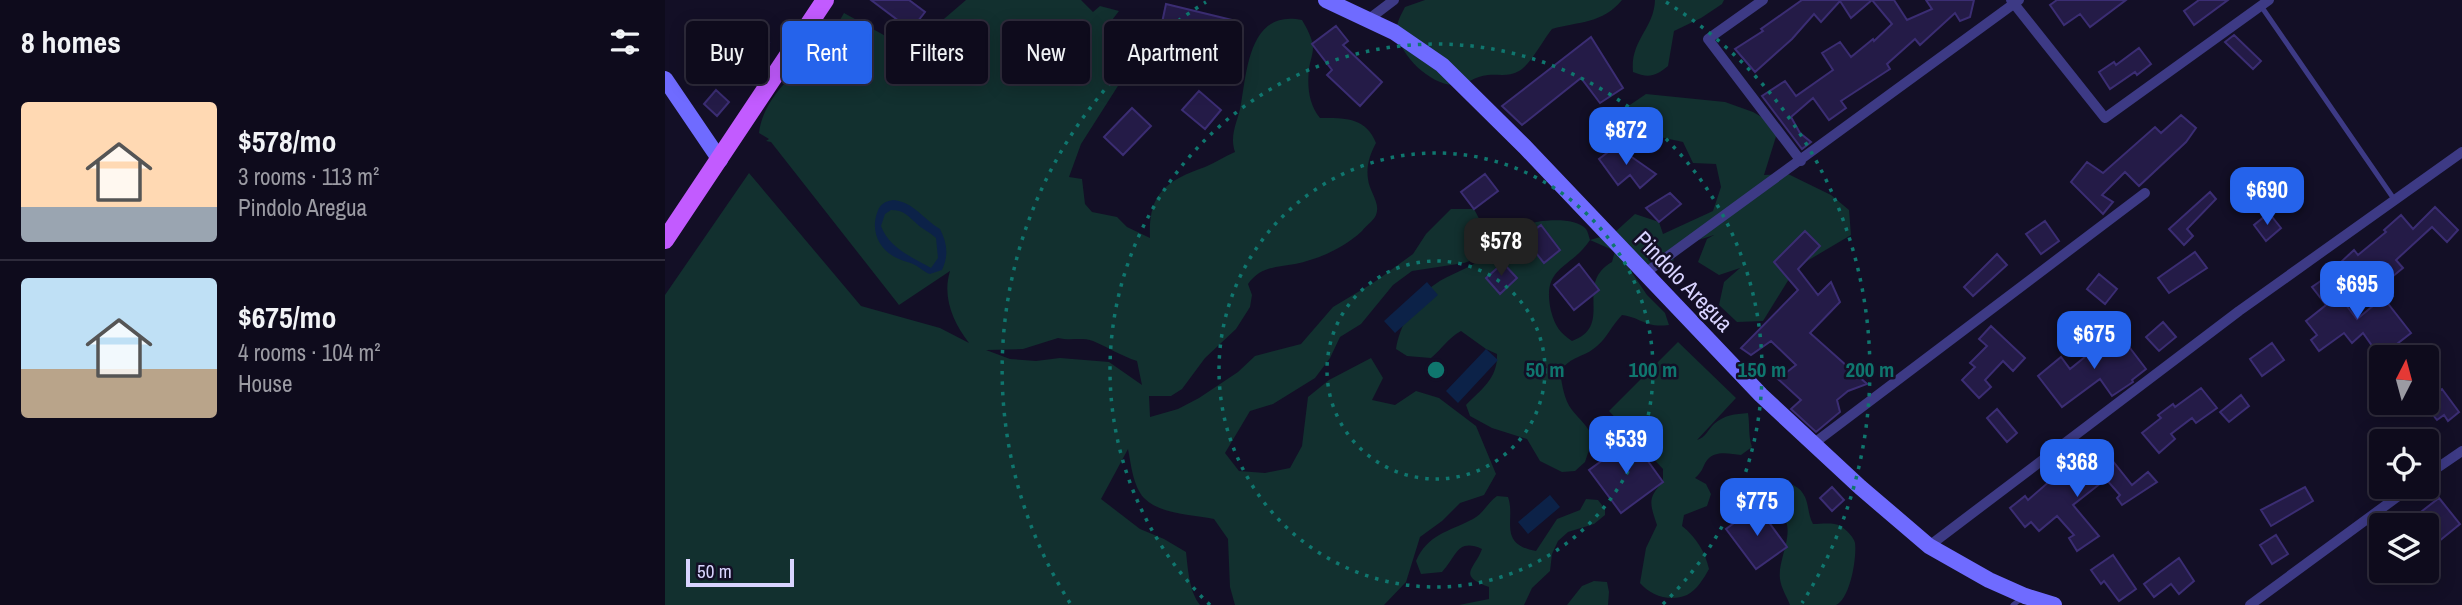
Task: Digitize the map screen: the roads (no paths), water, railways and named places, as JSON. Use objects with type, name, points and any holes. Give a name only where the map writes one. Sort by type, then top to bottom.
[{"type":"main road","points":[[665,240],[825,0]]},
{"type":"main road","name":"Pindolo Aregua","points":[[1326,0],[1394,32],[1443,65],[1761,395],[1860,487],[1929,546],[1989,580],[2019,601],[2053,605]]},
{"type":"main road","points":[[665,79],[720,160]]},
{"type":"street","points":[[1369,19],[1394,0]]},
{"type":"street","points":[[1763,0],[1708,39],[1801,161]]},
{"type":"street","points":[[1645,273],[1801,161],[2015,1],[2105,118],[2265,3]]},
{"type":"street","points":[[1929,546],[2239,311],[2462,152]]},
{"type":"street","points":[[1813,444],[2145,193]]},
{"type":"street","points":[[2439,467],[2462,451]]},
{"type":"street","points":[[2250,605],[2394,499]]},
{"type":"lane","points":[[2265,3],[2395,200]]},
{"type":"water","points":[[893,200],[913,207],[940,229],[946,249],[942,270],[930,274],[893,256],[882,247],[876,234],[875,220],[879,207]],"holes":[[[891,210],[906,214],[936,238],[938,258],[931,268],[902,251],[885,234],[881,226],[885,214]]]},
{"type":"water","points":[[1427,282],[1438,295],[1395,333],[1384,321]]},
{"type":"water","points":[[1486,349],[1498,360],[1458,403],[1446,391]]},
{"type":"water","points":[[1550,495],[1560,507],[1528,534],[1518,522]]}]
